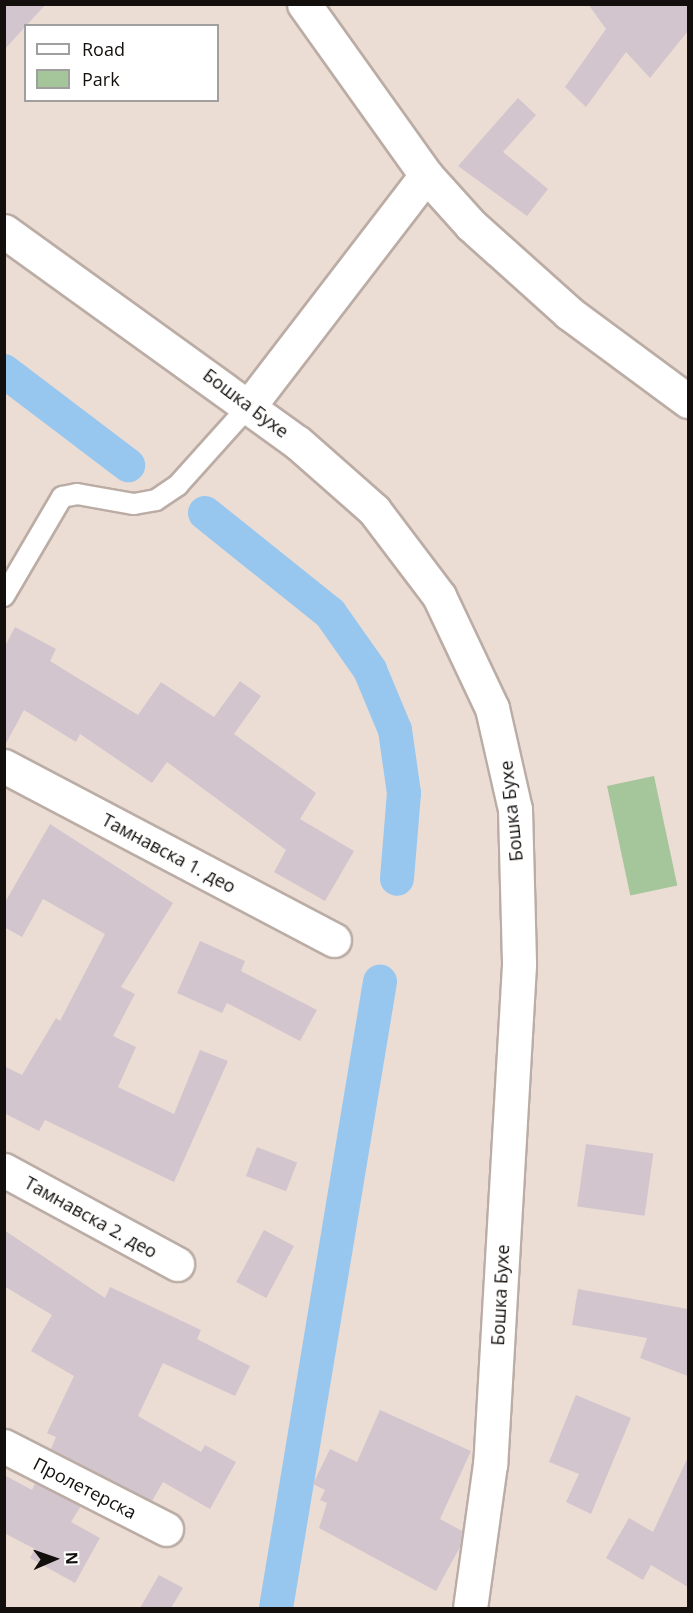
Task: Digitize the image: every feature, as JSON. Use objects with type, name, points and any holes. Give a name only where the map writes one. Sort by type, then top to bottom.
[{"type":"street","points":[[304,4],[426,176],[471,225],[569,314],[688,401]]},
{"type":"street","points":[[249,406],[426,176]]},
{"type":"street","name":"Бошка Бухе","points":[[4,231],[249,406],[374,510],[409,552],[470,652],[509,772],[518,843],[519,965],[490,1464],[470,1608]]},
{"type":"street","name":"Тамнавска 1. део","points":[[4,766],[334,940]]},
{"type":"street","name":"Тамнавска 2. део","points":[[4,1170],[177,1264]]},
{"type":"street","name":"Пролетерска","points":[[4,1446],[166,1529]]},
{"type":"lane","points":[[4,596],[62,497],[77,494],[134,504],[156,500],[178,485],[249,406]]},
{"type":"green space","points":[[654,776],[677,886],[630,896],[607,786]]},
{"type":"building","points":[[4,4],[46,4],[28,24],[24,24],[24,28],[4,50]]},
{"type":"building","points":[[588,4],[688,4],[688,31],[650,78],[626,52],[586,107],[565,87],[606,29]]},
{"type":"building","points":[[518,98],[536,115],[503,152],[548,189],[527,216],[458,166]]},
{"type":"building","points":[[15,627],[56,649],[50,661],[138,715],[161,682],[214,717],[240,681],[261,696],[234,734],[316,793],[300,819],[354,851],[325,901],[274,872],[286,850],[167,762],[152,783],[80,734],[76,742],[24,710],[4,747],[4,648]]},
{"type":"building","points":[[50,824],[173,903],[121,987],[135,994],[113,1036],[136,1047],[118,1087],[174,1114],[200,1050],[228,1061],[174,1182],[45,1120],[39,1131],[4,1113],[4,1066],[22,1075],[56,1018],[60,1021],[105,934],[43,899],[22,937],[4,927],[4,904]]},
{"type":"building","points":[[200,941],[245,961],[241,971],[317,1010],[300,1041],[227,1003],[222,1013],[177,993]]},
{"type":"building","points":[[586,1144],[653,1153],[645,1216],[577,1206]]},
{"type":"building","points":[[257,1147],[297,1162],[286,1191],[246,1176]]},
{"type":"building","points":[[4,1230],[105,1298],[110,1287],[201,1330],[197,1339],[250,1366],[235,1396],[163,1363],[138,1416],[201,1452],[205,1445],[236,1462],[210,1509],[163,1482],[152,1501],[51,1449],[56,1437],[47,1433],[74,1376],[31,1351],[52,1315],[4,1286]]},
{"type":"building","points":[[264,1230],[294,1246],[266,1298],[236,1282]]},
{"type":"building","points":[[578,1289],[688,1309],[688,1376],[640,1358],[647,1338],[572,1325]]},
{"type":"building","points":[[576,1395],[631,1418],[591,1514],[566,1502],[579,1474],[549,1462]]},
{"type":"building","points":[[380,1410],[471,1451],[440,1519],[462,1531],[460,1547],[436,1591],[319,1528],[327,1503],[320,1500],[325,1490],[313,1484],[330,1449],[357,1462]]},
{"type":"building","points":[[688,1457],[688,1587],[651,1565],[643,1580],[606,1558],[629,1518],[653,1532]]},
{"type":"building","points":[[4,1475],[32,1490],[35,1483],[81,1506],[71,1522],[100,1538],[75,1583],[30,1558],[35,1549],[4,1533]]},
{"type":"building","points":[[159,1575],[183,1588],[171,1608],[140,1608]]},
{"type":"waterway","points":[[4,371],[128,465]]},
{"type":"waterway","points":[[205,513],[330,613],[370,670],[395,730],[404,793],[397,879]]},
{"type":"waterway","points":[[276,1608],[380,982]]}]
